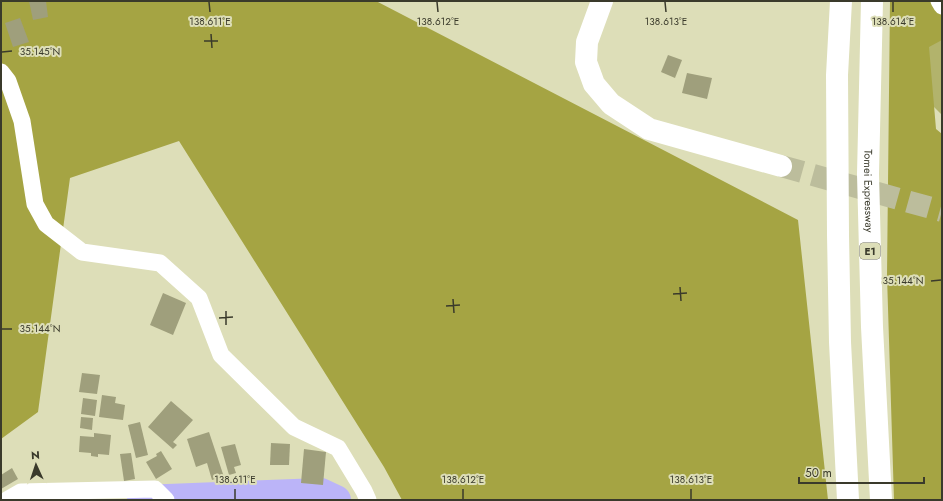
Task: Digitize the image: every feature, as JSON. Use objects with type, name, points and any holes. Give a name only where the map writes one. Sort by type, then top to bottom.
[{"type":"main road","points":[[602,1],[587,42],[586,62],[594,84],[611,104],[649,128],[782,166]]},
{"type":"main road","points":[[841,1],[837,75],[838,235],[840,342],[848,500]]},
{"type":"main road","name":"Tomei Expressway","points":[[872,1],[868,174],[872,327],[881,500]]},
{"type":"street","points":[[939,1],[942,6]]},
{"type":"street","points":[[1,72],[8,81],[22,121],[35,204],[46,224],[82,252],[160,263],[198,298],[221,354],[294,427],[338,448],[368,500]]},
{"type":"street","points":[[14,496],[155,489],[163,497]]},
{"type":"green space","points":[[929,34],[942,40],[942,115],[928,101]]},
{"type":"shaded area","points":[[1,1],[376,1],[798,220],[828,500],[402,500],[384,467],[179,141],[70,178],[38,412],[1,439]]},
{"type":"shaded area","points":[[890,1],[942,1],[942,40],[929,47],[936,129],[942,134],[942,500],[894,500],[887,276]]},
{"type":"building","points":[[29,1],[46,1],[48,17],[33,20]]},
{"type":"building","points":[[20,18],[29,42],[13,47],[5,23]]},
{"type":"building","points":[[668,55],[682,60],[675,78],[661,72]]},
{"type":"building","points":[[687,73],[712,78],[707,99],[682,93]]},
{"type":"building","points":[[163,293],[186,303],[173,335],[150,325]]},
{"type":"building","points":[[82,373],[100,375],[97,394],[79,392]]},
{"type":"building","points":[[102,395],[116,397],[115,403],[125,405],[123,420],[99,417]]},
{"type":"building","points":[[83,398],[97,400],[95,416],[81,414]]},
{"type":"building","points":[[171,401],[193,420],[173,442],[177,445],[173,449],[148,427]]},
{"type":"building","points":[[81,417],[93,418],[92,430],[80,428]]},
{"type":"building","points":[[140,422],[148,455],[136,458],[128,425]]},
{"type":"building","points":[[209,432],[225,480],[216,482],[215,479],[212,480],[207,463],[196,467],[187,439]]},
{"type":"building","points":[[94,433],[111,435],[109,455],[98,454],[98,457],[91,456],[91,453],[79,452],[80,436],[94,437]]},
{"type":"building","points":[[271,443],[290,444],[289,465],[270,465]]},
{"type":"building","points":[[235,444],[241,465],[234,467],[236,473],[229,475],[221,447]]},
{"type":"building","points":[[304,449],[326,452],[323,485],[301,483]]},
{"type":"building","points":[[161,451],[172,469],[156,479],[146,462],[157,456],[156,454]]},
{"type":"building","points":[[131,453],[135,479],[124,481],[120,454]]},
{"type":"building","points":[[12,468],[18,479],[1,489],[1,475]]},
{"type":"waterway","points":[[142,500],[321,493],[336,500]]},
{"type":"tunnel","points":[[781,166],[942,211]]}]
